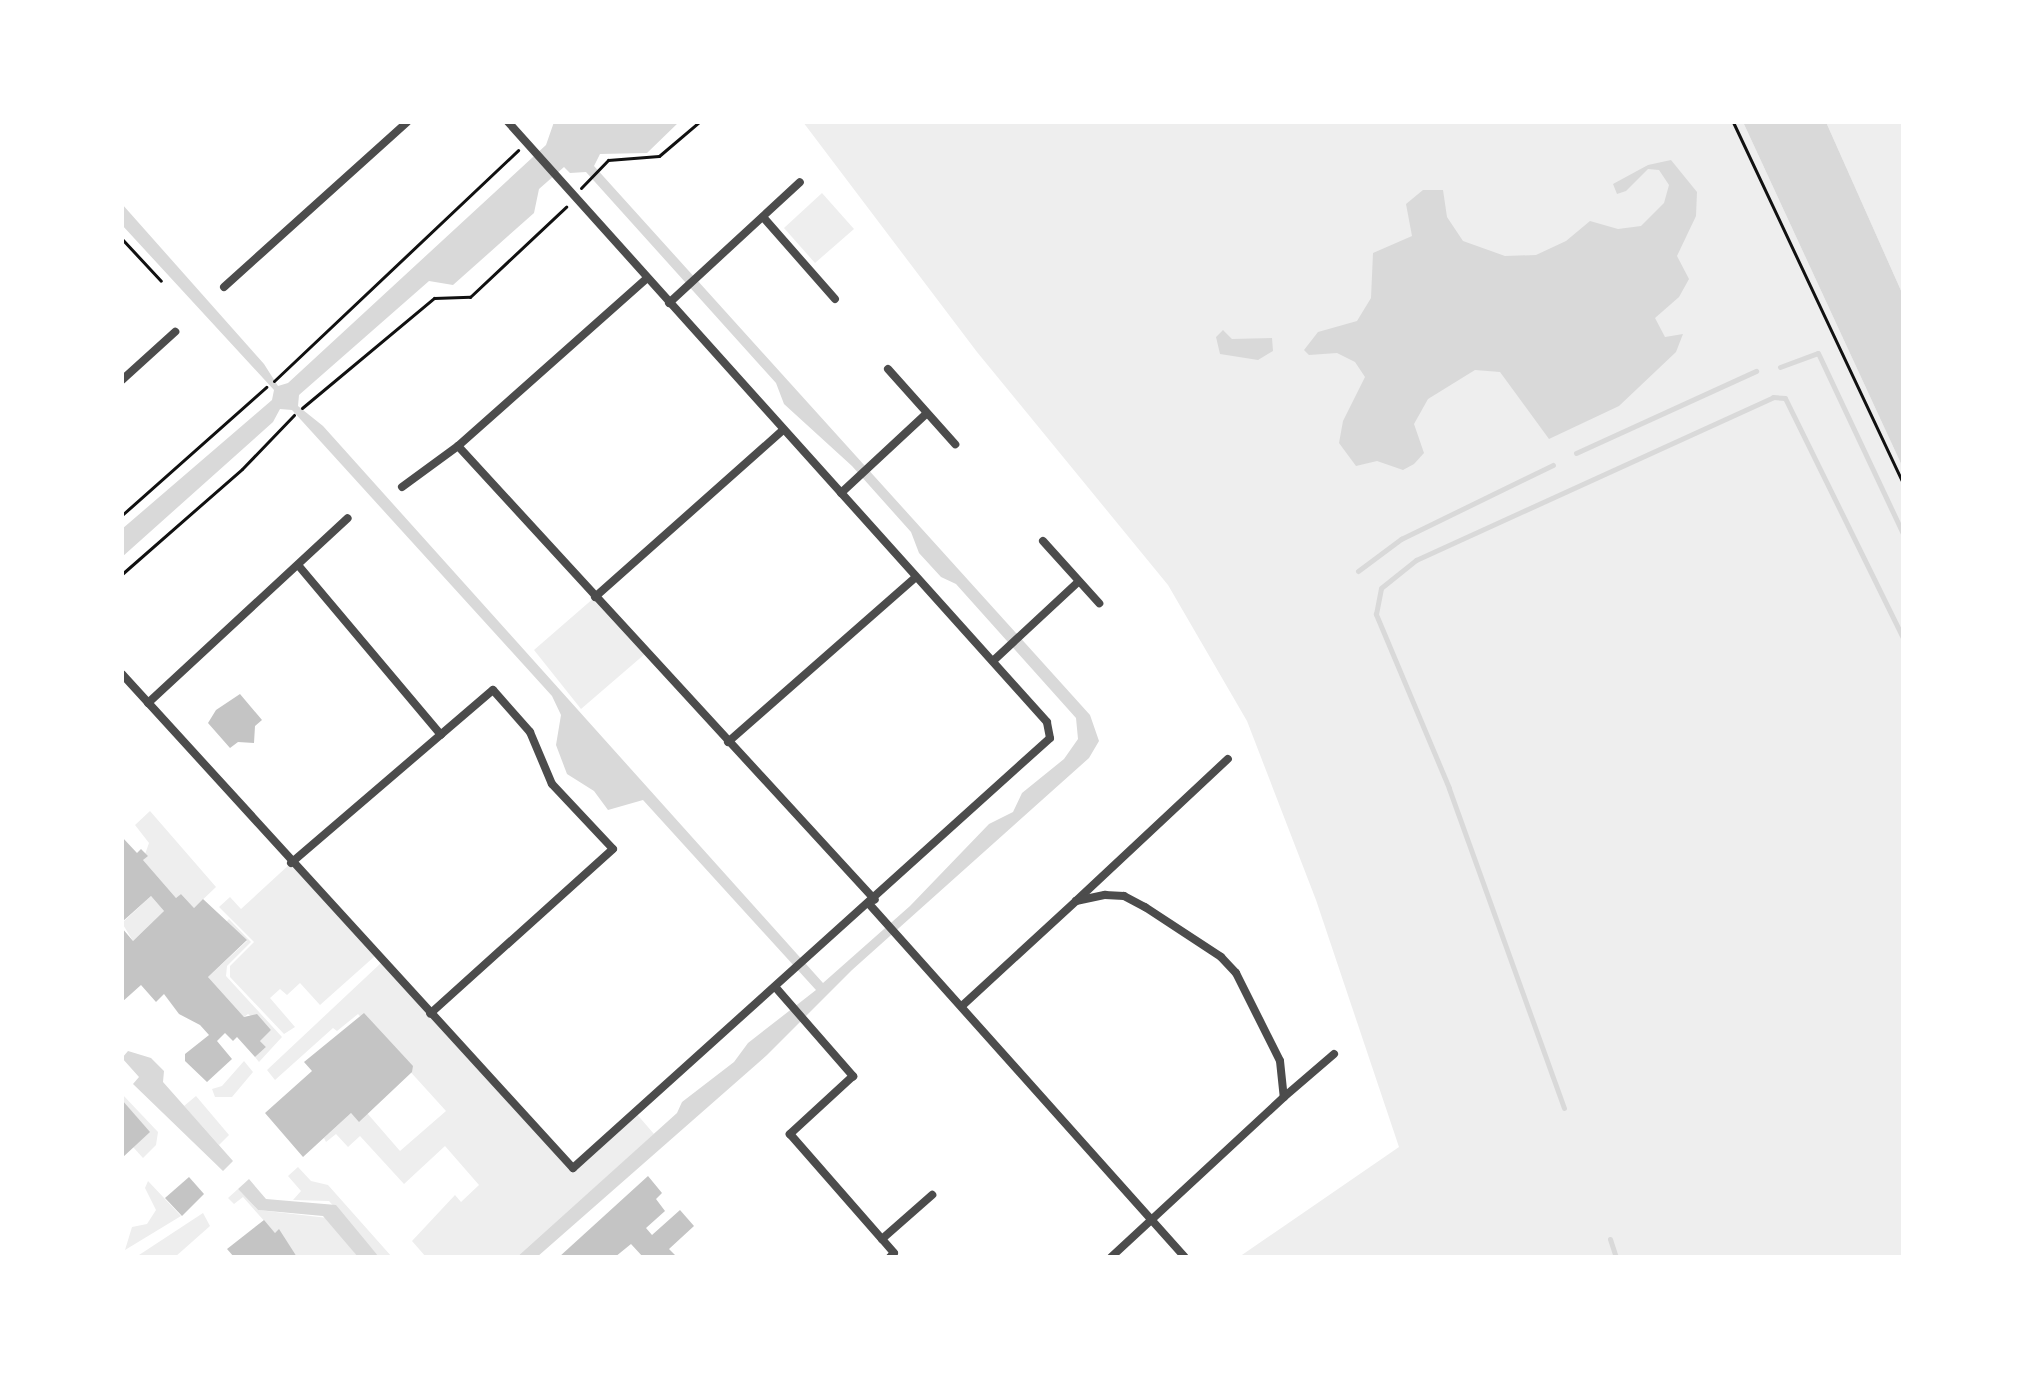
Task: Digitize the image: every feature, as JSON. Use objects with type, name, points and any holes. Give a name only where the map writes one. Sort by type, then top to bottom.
[{"type":"street","points":[[224,287],[407,122]]},
{"type":"street","points":[[122,674],[291,863],[573,1168],[777,989],[1050,738],[1050,726],[993,661],[915,578],[508,122]]},
{"type":"street","points":[[669,303],[800,182]]},
{"type":"street","points":[[763,217],[835,299]]},
{"type":"street","points":[[402,487],[458,446],[647,278]]},
{"type":"street","points":[[122,380],[175,332]]},
{"type":"street","points":[[888,369],[955,444]]},
{"type":"street","points":[[841,493],[926,414]]},
{"type":"street","points":[[595,597],[783,430]]},
{"type":"street","points":[[458,446],[872,902],[884,921],[963,1005],[1185,1257]]},
{"type":"street","points":[[148,703],[348,518]]},
{"type":"street","points":[[1043,541],[1099,603]]},
{"type":"street","points":[[298,565],[441,735]]},
{"type":"street","points":[[728,742],[915,578]]},
{"type":"street","points":[[993,661],[1079,581]]},
{"type":"street","points":[[291,863],[493,690],[530,732],[552,784],[613,849],[430,1014]]},
{"type":"street","points":[[963,1005],[1228,759]]},
{"type":"street","points":[[1076,901],[1124,896],[1229,964],[1280,1061],[1284,1097]]},
{"type":"street","points":[[777,989],[853,1076],[790,1134],[894,1253],[890,1257]]},
{"type":"street","points":[[1111,1257],[1334,1054]]},
{"type":"street","points":[[882,1239],[932,1195]]},
{"type":"path","points":[[588,180],[608,160],[659,156],[699,122]]},
{"type":"path","points":[[1733,122],[1903,484]]},
{"type":"path","points":[[274,381],[528,146]]},
{"type":"path","points":[[302,408],[434,298],[470,297],[542,233],[574,196]]},
{"type":"path","points":[[122,239],[161,281]]},
{"type":"path","points":[[122,515],[266,387]]},
{"type":"path","points":[[122,574],[242,469],[294,415]]},
{"type":"shaded area","points":[[554,122],[679,122],[647,153],[600,154],[594,166],[1090,715],[1099,741],[1089,758],[852,970],[767,1055],[537,1257],[517,1257],[677,1113],[682,1102],[734,1062],[748,1043],[816,990],[643,800],[608,810],[594,791],[567,774],[556,745],[561,715],[552,696],[292,410],[280,409],[273,422],[122,557],[122,529],[272,400],[274,390],[122,225],[122,204],[264,364],[278,386],[288,383],[546,145]],"holes":[[[564,167],[570,173],[586,172],[776,383],[784,404],[852,466],[911,532],[919,553],[941,577],[956,584],[1076,718],[1078,739],[1064,759],[1022,793],[1013,812],[989,824],[910,906],[823,983],[323,426],[298,406],[299,395],[429,281],[453,285],[534,213],[539,189]]]},
{"type":"shaded area","points":[[803,122],[1743,122],[1903,468],[1903,1257],[1239,1257],[1399,1147],[1316,900],[1247,721],[1168,585],[977,352]]},
{"type":"shaded area","points":[[1743,122],[1826,122],[1903,295],[1903,468]]},
{"type":"shaded area","points":[[1826,122],[1903,122],[1903,295]]},
{"type":"shaded area","points":[[1671,160],[1697,192],[1696,216],[1677,256],[1689,279],[1679,297],[1655,318],[1665,337],[1683,334],[1676,352],[1619,406],[1549,439],[1500,372],[1475,370],[1428,399],[1414,424],[1424,453],[1414,464],[1403,470],[1377,461],[1356,466],[1339,443],[1343,421],[1365,377],[1355,362],[1337,353],[1309,355],[1304,350],[1318,332],[1357,321],[1371,298],[1373,253],[1412,236],[1406,204],[1423,190],[1443,190],[1447,217],[1463,241],[1505,256],[1536,255],[1566,241],[1590,221],[1618,229],[1641,226],[1664,203],[1669,185],[1659,170],[1648,169],[1626,191],[1617,194],[1613,184],[1648,165]]},
{"type":"shaded area","points":[[822,193],[854,229],[815,263],[784,228]]},
{"type":"shaded area","points":[[1223,330],[1232,339],[1272,338],[1273,351],[1258,360],[1220,354],[1216,337]]},
{"type":"shaded area","points":[[595,597],[646,653],[581,709],[534,650]]},
{"type":"shaded area","points":[[150,811],[216,887],[194,908],[181,894],[176,898],[143,860],[149,843],[135,825]]},
{"type":"shaded area","points":[[291,863],[375,956],[320,1005],[300,983],[287,995],[280,989],[270,998],[295,1027],[284,1034],[230,977],[230,966],[254,942],[219,907],[230,897],[241,909]]},
{"type":"shaded area","points":[[151,896],[164,911],[133,941],[122,923]]},
{"type":"shaded area","points":[[229,919],[251,942],[227,966],[226,976],[282,1037],[259,1062],[255,1057],[266,1047],[260,1041],[271,1030],[248,1014],[244,1017],[208,977],[247,941],[226,922]]},
{"type":"shaded area","points":[[381,963],[572,1168],[635,1112],[654,1134],[517,1257],[426,1257],[412,1241],[455,1195],[461,1202],[479,1185],[445,1146],[404,1184],[360,1136],[348,1147],[336,1134],[326,1142],[324,1138],[351,1113],[359,1121],[367,1113],[400,1151],[446,1111],[358,1014],[337,1031],[333,1028],[275,1080],[267,1070]]},
{"type":"shaded area","points":[[128,1051],[151,1058],[164,1071],[163,1082],[233,1161],[223,1171],[133,1084],[139,1077],[122,1058]]},
{"type":"shaded area","points":[[244,1061],[253,1072],[232,1097],[215,1097],[212,1089],[222,1086]]},
{"type":"shaded area","points":[[122,1094],[158,1132],[156,1145],[143,1158],[133,1147]]},
{"type":"shaded area","points":[[196,1096],[229,1135],[219,1145],[184,1106]]},
{"type":"shaded area","points":[[298,1167],[311,1181],[328,1185],[392,1257],[379,1257],[329,1201],[293,1200],[301,1191],[288,1176]]},
{"type":"shaded area","points":[[249,1179],[266,1199],[336,1205],[379,1257],[358,1257],[323,1216],[258,1210],[238,1189]]},
{"type":"shaded area","points":[[148,1181],[181,1216],[125,1250],[132,1227],[147,1224],[156,1210],[145,1188]]},
{"type":"shaded area","points":[[238,1189],[258,1210],[328,1218],[358,1257],[297,1257],[279,1230],[275,1233],[243,1197],[234,1204],[228,1198]]},
{"type":"shaded area","points":[[203,1213],[210,1226],[175,1257],[136,1257]]},
{"type":"building","points":[[240,694],[262,720],[255,726],[254,743],[238,742],[230,748],[208,723],[216,710]]},
{"type":"building","points":[[122,837],[137,853],[141,849],[148,856],[143,860],[176,898],[181,894],[194,908],[203,899],[247,940],[208,977],[244,1017],[257,1014],[271,1030],[260,1041],[266,1047],[255,1057],[237,1037],[233,1041],[225,1033],[217,1041],[232,1059],[207,1082],[185,1061],[185,1054],[209,1035],[200,1025],[179,1014],[164,994],[156,1002],[141,985],[122,1002],[122,928],[133,941],[164,911],[151,896],[122,922]]},
{"type":"building","points":[[364,1013],[413,1066],[412,1072],[359,1122],[351,1113],[303,1157],[265,1113],[312,1071],[304,1062]]},
{"type":"building","points":[[122,1100],[150,1132],[122,1158]]},
{"type":"building","points":[[648,1176],[662,1193],[656,1199],[665,1211],[646,1228],[652,1235],[680,1210],[694,1226],[669,1249],[677,1257],[643,1257],[631,1244],[615,1257],[559,1257]]},
{"type":"building","points":[[189,1177],[204,1194],[182,1216],[165,1198]]},
{"type":"building","points":[[264,1220],[275,1233],[279,1229],[297,1257],[234,1257],[227,1249]]},
{"type":"waterway","points":[[1780,367],[1818,353],[1903,534]]},
{"type":"waterway","points":[[1576,453],[1756,371]]},
{"type":"waterway","points":[[1564,1108],[1449,788],[1376,614],[1381,588],[1416,560],[1773,397],[1785,398],[1903,638]]},
{"type":"waterway","points":[[1358,571],[1401,539],[1553,465]]},
{"type":"waterway","points":[[1610,1239],[1616,1257]]}]
